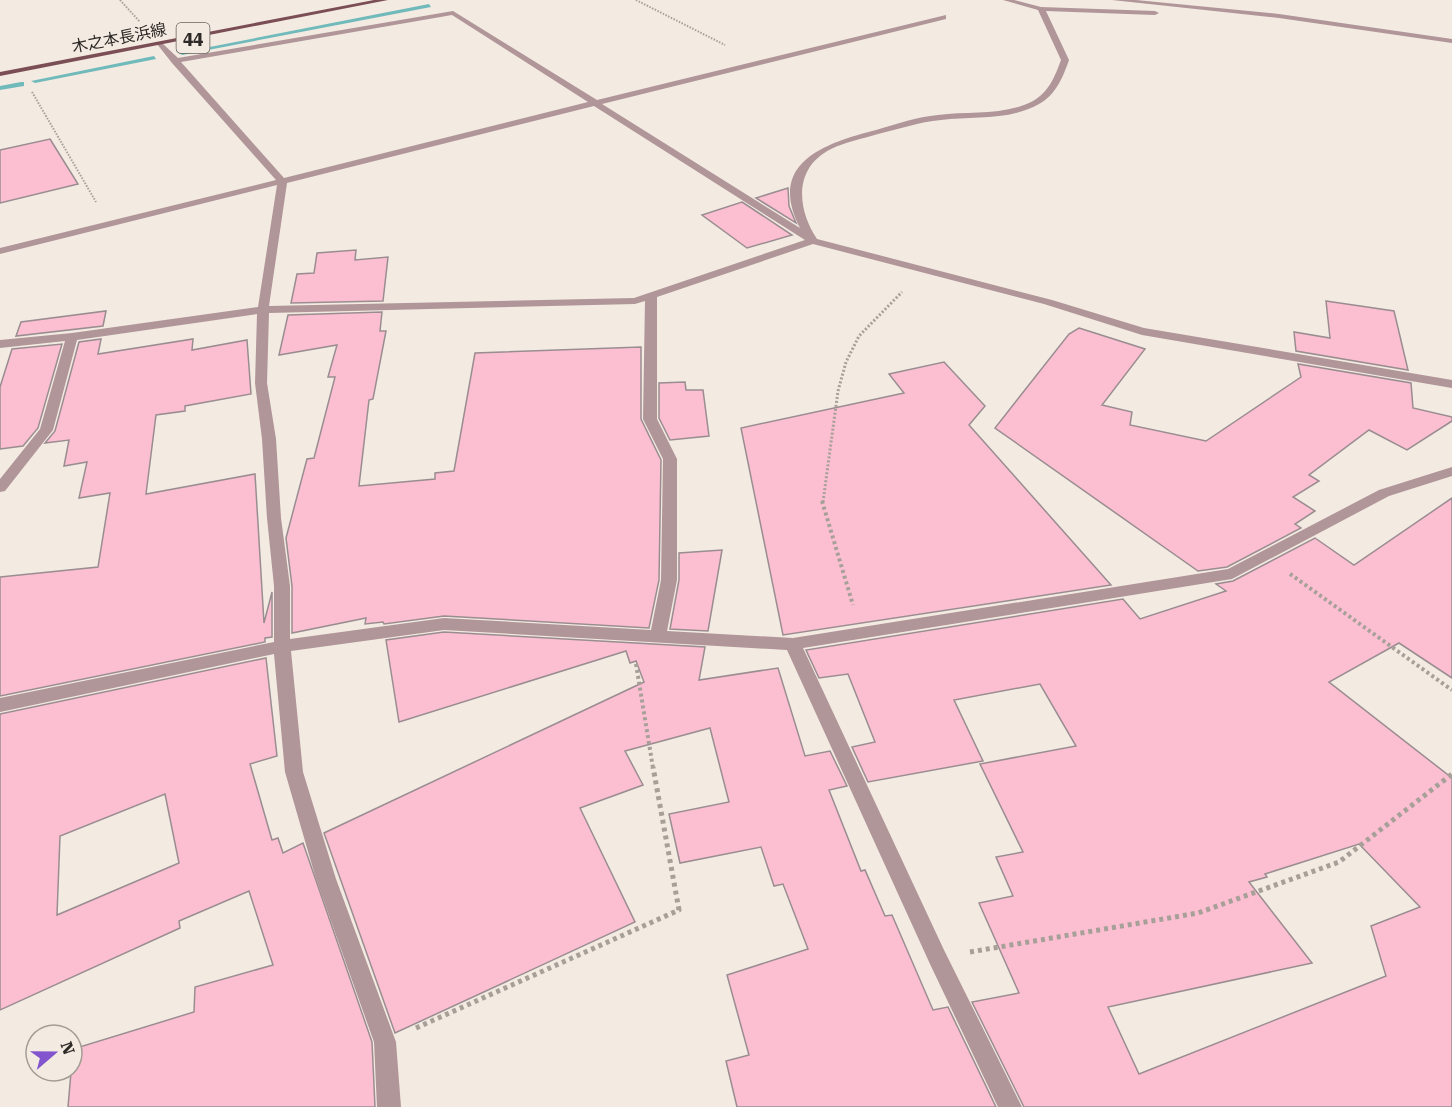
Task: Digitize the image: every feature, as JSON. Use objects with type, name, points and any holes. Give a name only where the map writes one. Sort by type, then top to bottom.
[{"type":"main road","name":"木之本長浜線","points":[[0,74],[385,0]]},
{"type":"street","points":[[1006,0],[1041,9],[1279,16]]},
{"type":"street","points":[[1115,0],[1279,16],[1452,41]]},
{"type":"street","points":[[813,241],[798,218],[794,198],[800,174],[810,157],[833,145],[926,119],[1012,111],[1032,105],[1050,92],[1065,60],[1041,9]]},
{"type":"street","points":[[175,61],[453,13],[813,241],[1048,302],[1142,331],[1452,384]]},
{"type":"street","points":[[0,251],[943,17]]},
{"type":"street","points":[[160,44],[282,181]]},
{"type":"street","points":[[282,181],[263,310],[261,383],[270,439],[274,518],[282,586],[282,646],[294,772],[326,879],[385,1042],[389,1107]]},
{"type":"street","points":[[0,344],[72,337],[263,310],[624,301],[651,297],[813,241]]},
{"type":"street","points":[[651,297],[650,419],[670,459],[669,580],[657,638]]},
{"type":"street","points":[[0,488],[46,430],[72,337]]},
{"type":"street","points":[[0,705],[282,646],[444,624],[793,644],[1232,574],[1384,493],[1452,471]]},
{"type":"street","points":[[793,644],[937,957],[1010,1107]]},
{"type":"path","points":[[636,0],[760,63]]},
{"type":"path","points":[[20,70],[109,224]]},
{"type":"path","points":[[860,632],[822,500],[837,391],[846,362],[858,336],[922,271]]},
{"type":"path","points":[[1265,556],[1452,690]]},
{"type":"path","points":[[385,1042],[679,910],[666,849],[632,636]]},
{"type":"path","points":[[937,957],[1198,913],[1340,861],[1452,774]]},
{"type":"building","points":[[50,139],[78,184],[0,203],[0,150]]},
{"type":"building","points":[[788,188],[789,206],[796,223],[756,198]]},
{"type":"building","points":[[742,202],[792,235],[747,248],[702,215]]},
{"type":"building","points":[[356,250],[355,260],[388,257],[383,301],[291,303],[297,274],[314,273],[317,253]]},
{"type":"building","points":[[1326,301],[1394,311],[1408,370],[1296,351],[1294,332],[1330,338]]},
{"type":"building","points":[[106,311],[103,326],[16,336],[21,322]]},
{"type":"building","points":[[382,312],[380,331],[386,331],[373,399],[369,400],[359,486],[435,479],[435,473],[454,471],[475,353],[641,347],[641,419],[661,460],[659,580],[649,628],[444,616],[384,624],[383,622],[365,624],[366,618],[292,633],[292,586],[286,538],[307,459],[314,458],[335,377],[328,377],[337,345],[279,355],[288,315]]},
{"type":"building","points":[[1079,328],[1145,349],[1102,405],[1132,412],[1130,425],[1206,441],[1301,377],[1298,364],[1411,383],[1413,408],[1452,417],[1452,421],[1407,450],[1369,430],[1309,475],[1319,481],[1293,497],[1315,511],[1295,524],[1301,528],[1227,567],[1198,571],[995,428],[1069,334]]},
{"type":"building","points":[[101,339],[98,354],[193,339],[192,350],[247,340],[251,394],[185,406],[185,411],[156,415],[146,494],[255,474],[264,623],[272,592],[272,637],[265,638],[265,642],[0,696],[0,577],[98,567],[110,493],[79,498],[87,462],[64,466],[69,440],[45,443],[55,431],[79,342]]},
{"type":"building","points":[[62,344],[38,428],[23,446],[0,449],[0,387],[12,349]]},
{"type":"building","points":[[944,362],[985,406],[969,425],[1111,585],[783,635],[741,428],[904,393],[889,374]]},
{"type":"building","points":[[685,382],[686,390],[703,390],[709,436],[670,440],[659,418],[659,383]]},
{"type":"building","points":[[1452,498],[1452,678],[1399,643],[1329,682],[1452,778],[1452,1107],[1024,1107],[972,1002],[1019,993],[979,903],[1013,896],[996,857],[1023,852],[980,764],[1076,746],[1040,684],[954,700],[983,761],[868,782],[852,747],[875,742],[848,674],[819,678],[806,650],[1123,599],[1140,619],[1226,591],[1216,584],[1233,581],[1315,538],[1354,565]],"holes":[[[1359,844],[1420,907],[1371,926],[1386,976],[1139,1074],[1108,1007],[1312,963],[1249,882],[1267,877],[1265,874]]]},
{"type":"building","points":[[722,550],[708,631],[670,629],[679,580],[679,553]]},
{"type":"building","points":[[444,632],[705,647],[699,680],[778,668],[805,756],[830,751],[847,786],[829,790],[861,871],[865,870],[885,916],[892,915],[933,1010],[948,1007],[996,1107],[737,1107],[726,1061],[749,1055],[727,975],[808,949],[783,884],[774,886],[761,847],[680,863],[669,814],[729,802],[710,728],[625,751],[643,785],[580,808],[635,922],[395,1033],[324,833],[644,682],[636,661],[630,663],[626,651],[399,722],[386,640]]},
{"type":"building","points":[[266,658],[277,756],[250,764],[272,840],[278,838],[283,853],[303,843],[372,1042],[375,1107],[68,1107],[70,1083],[84,1083],[84,1046],[194,1012],[195,987],[273,965],[249,891],[179,921],[180,928],[0,1010],[0,714]],"holes":[[[165,794],[179,863],[57,915],[60,836]]]},
{"type":"waterway","points":[[451,2],[459,0]]},
{"type":"waterway","points":[[182,53],[429,6]]},
{"type":"waterway","points":[[35,81],[154,58]]},
{"type":"waterway","points":[[0,88],[21,84]]}]
